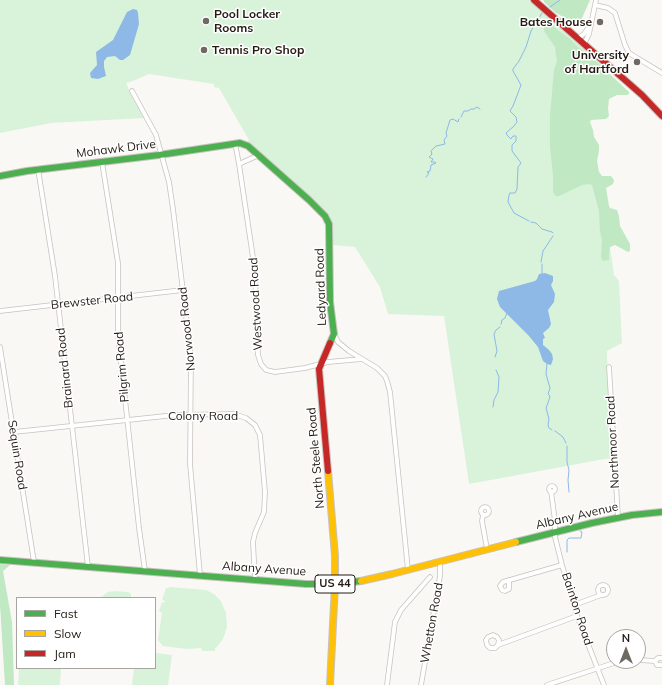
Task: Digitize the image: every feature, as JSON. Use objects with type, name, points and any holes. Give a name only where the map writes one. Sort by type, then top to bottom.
[{"type":"main road","points":[[534,0],[642,95],[662,116]]},
{"type":"main road","name":"Mohawk Drive","points":[[0,176],[38,169],[102,162],[235,143]]},
{"type":"main road","name":"Ledyard Road","points":[[235,143],[248,146],[259,155],[310,200],[328,221],[330,241],[330,302],[334,334]]},
{"type":"main road","name":"North Steele Road","points":[[330,685],[335,584],[333,531],[319,375],[320,364],[331,344],[334,334]]},
{"type":"main road","name":"Albany Avenue","points":[[0,560],[306,584],[335,584],[375,578],[618,517],[662,512]]},
{"type":"street","points":[[584,44],[589,34],[595,2],[615,13],[629,53],[662,73]]},
{"type":"street","points":[[578,38],[588,29],[592,18]]},
{"type":"street","name":"Norwood Road","points":[[132,91],[154,131],[162,154],[173,209],[191,357],[191,481],[200,576]]},
{"type":"street","name":"Westwood Road","points":[[235,143],[240,164],[255,271],[258,355],[260,364],[266,370],[275,372],[289,371],[328,362],[362,359]]},
{"type":"street","points":[[240,164],[259,155]]},
{"type":"street","name":"Pilgrim Road","points":[[102,162],[118,263],[118,334],[145,571]]},
{"type":"street","name":"Brainard Road","points":[[38,169],[51,246],[88,567]]},
{"type":"street","name":"Brewster Road","points":[[0,311],[183,290]]},
{"type":"street","name":"Ledyard Road","points":[[334,334],[338,342],[349,351],[373,365],[381,372],[385,376],[389,387],[408,570]]},
{"type":"street","name":"Sequin Road","points":[[0,347],[34,562]]},
{"type":"street","name":"Northmoor Road","points":[[609,367],[618,517]]},
{"type":"street","name":"Colony Road","points":[[14,432],[175,415],[239,415],[249,419],[259,432],[265,501],[264,512],[255,533],[253,542],[255,580]]},
{"type":"street","name":"Bainton Road","points":[[550,492],[555,521],[554,532],[562,565],[577,616],[596,668],[604,685]]},
{"type":"street","points":[[483,514],[482,518],[487,550]]},
{"type":"street","name":"Whetton Road","points":[[421,685],[440,576],[440,562]]},
{"type":"street","points":[[509,580],[562,565]]},
{"type":"street","points":[[387,685],[395,622],[401,610],[430,577]]},
{"type":"street","points":[[574,605],[601,595]]},
{"type":"street","points":[[498,645],[577,616]]},
{"type":"street","points":[[646,660],[656,661],[658,658],[662,658]]},
{"type":"street","points":[[656,661],[657,665],[662,665]]},
{"type":"street","points":[[547,685],[606,665]]},
{"type":"green space","points":[[0,0],[529,0],[606,68],[595,94],[589,114],[590,154],[608,233],[614,275],[619,281],[622,343],[607,351],[610,458],[469,484],[444,316],[388,314],[380,287],[355,247],[333,245],[332,225],[325,211],[272,162],[247,143],[249,140],[219,88],[214,87],[214,84],[149,74],[126,83],[144,118],[51,123],[0,133]]},
{"type":"green space","points":[[543,0],[590,0],[579,25],[556,13]]},
{"type":"green space","points":[[545,20],[569,38],[629,92],[627,95],[617,95],[609,99],[609,116],[606,119],[591,120],[590,122],[594,137],[599,145],[597,161],[599,172],[602,176],[611,176],[614,180],[613,184],[606,188],[609,206],[610,208],[617,210],[620,226],[630,244],[630,251],[628,252],[615,245],[610,247],[609,260],[604,261],[601,257],[602,240],[599,211],[592,185],[582,185],[559,196],[556,196],[553,192],[550,147],[550,116],[554,70],[557,61],[555,47],[544,31],[543,22]]},
{"type":"green space","points":[[0,564],[10,565],[3,571],[12,622],[14,685],[5,685],[0,605]]},
{"type":"green space","points":[[166,588],[206,590],[214,594],[221,601],[226,613],[227,627],[223,639],[215,648],[215,651],[202,651],[201,648],[187,649],[163,646],[158,640],[162,613],[159,611],[162,602],[164,603],[165,601],[162,600]]},
{"type":"green space","points":[[108,592],[128,592],[131,594],[131,597],[101,597]]},
{"type":"green space","points":[[156,653],[172,655],[168,685],[132,685],[134,669],[156,669]]},
{"type":"green space","points":[[19,669],[61,669],[60,685],[18,685]]},
{"type":"water","points":[[133,9],[137,10],[139,24],[130,55],[123,60],[120,60],[115,56],[107,57],[104,61],[106,76],[98,79],[91,78],[90,73],[97,65],[96,52],[113,40],[127,12]]},
{"type":"water","points":[[545,273],[553,276],[551,285],[555,294],[554,302],[548,310],[551,324],[543,333],[545,338],[543,339],[543,345],[552,354],[553,359],[551,365],[543,361],[538,347],[500,307],[497,299],[499,291],[535,281],[539,274]]},
{"type":"waterway","points":[[550,7],[560,0]]},
{"type":"waterway","points":[[529,221],[514,213],[508,202],[510,193],[515,193],[517,189],[518,167],[521,163],[512,151],[512,145],[516,141],[516,136],[513,136],[511,139],[506,133],[517,122],[516,117],[510,111],[521,85],[513,69],[519,61],[526,47],[531,31],[542,13]]},
{"type":"waterway","points":[[461,117],[464,111],[477,107],[480,109]]},
{"type":"waterway","points":[[426,177],[429,173],[427,172],[430,171],[431,165],[436,163],[431,162],[433,159],[429,157],[432,154],[431,151],[436,146],[445,144],[444,140],[447,136],[446,133],[450,120],[453,119],[458,122],[459,119]]},
{"type":"waterway","points":[[531,222],[536,223],[542,229],[553,233]]},
{"type":"waterway","points":[[541,262],[543,251],[553,236]]},
{"type":"waterway","points":[[542,264],[542,274]]},
{"type":"waterway","points":[[501,324],[507,313]]},
{"type":"waterway","points":[[495,357],[497,351],[494,334],[500,327]]},
{"type":"waterway","points":[[547,364],[546,374],[550,388],[548,394],[550,396],[546,408],[549,419],[548,425],[552,430]]},
{"type":"waterway","points":[[493,407],[494,400],[498,392],[499,377],[496,370]]},
{"type":"waterway","points":[[555,431],[563,437],[566,443]]},
{"type":"waterway","points":[[567,446],[569,492]]},
{"type":"waterway","points":[[567,552],[567,540],[569,538],[581,538],[582,532],[580,531]]},
{"type":"traffic: fast","points":[[0,176],[27,171],[159,155],[240,143],[248,146],[309,200],[325,216],[329,224],[330,302],[334,334],[330,343]]},
{"type":"traffic: fast","points":[[516,542],[592,523],[632,515],[662,512]]},
{"type":"traffic: fast","points":[[0,560],[306,584],[335,584],[361,581]]},
{"type":"traffic: slow","points":[[328,471],[335,556],[330,685]]},
{"type":"traffic: slow","points":[[361,581],[516,542]]},
{"type":"traffic: jam","points":[[534,0],[642,95],[662,116]]},
{"type":"traffic: jam","points":[[328,471],[319,369],[330,343]]},
{"type":"place","name":"Pool Locker Rooms","points":[[206,21]]},
{"type":"place","name":"Bates House","points":[[600,22]]},
{"type":"place","name":"Tennis Pro Shop","points":[[204,50]]},
{"type":"place","name":"University of Hartford","points":[[637,62]]}]
